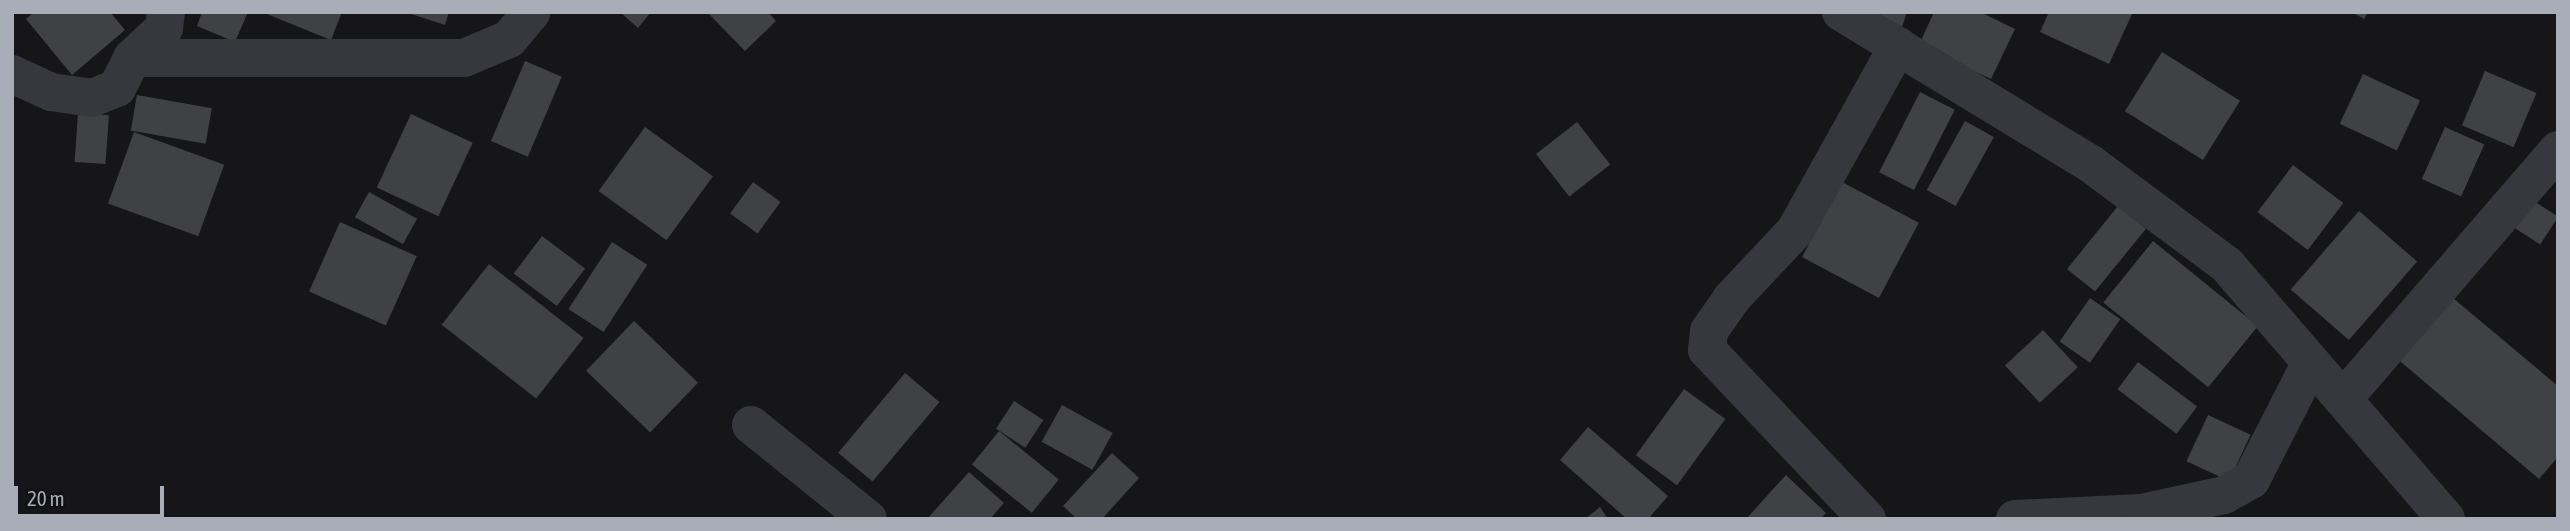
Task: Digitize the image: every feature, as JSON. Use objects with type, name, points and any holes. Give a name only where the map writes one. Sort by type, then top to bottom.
[{"type":"street","points":[[12,75],[51,92],[92,98],[117,88],[132,58],[164,28],[166,12]]},
{"type":"street","points":[[132,58],[464,58],[509,39],[532,12]]},
{"type":"street","points":[[1842,12],[2091,164],[2181,227],[2227,265],[2446,519]]},
{"type":"street","points":[[1867,519],[1707,350],[1709,331],[1731,299],[1794,231],[1898,46]]},
{"type":"street","points":[[2343,398],[2558,150]]},
{"type":"street","points":[[2015,519],[2141,513],[2224,495],[2251,480],[2311,362]]},
{"type":"street","points":[[751,425],[868,519]]},
{"type":"building","points":[[34,12],[110,12],[125,30],[72,75],[26,19]]},
{"type":"building","points":[[202,12],[248,12],[235,42],[197,26]]},
{"type":"building","points":[[262,12],[342,12],[331,40]]},
{"type":"building","points":[[405,12],[449,12],[445,25]]},
{"type":"building","points":[[620,12],[651,12],[638,28]]},
{"type":"building","points":[[707,12],[768,12],[776,21],[745,51]]},
{"type":"building","points":[[1876,12],[1907,12],[1902,27]]},
{"type":"building","points":[[1934,12],[1980,12],[2015,29],[1991,79],[1919,45]]},
{"type":"building","points":[[2049,12],[2133,12],[2109,64],[2040,32]]},
{"type":"building","points":[[2352,12],[2368,12],[2364,19]]},
{"type":"building","points":[[2162,52],[2240,101],[2203,160],[2125,111]]},
{"type":"building","points":[[525,61],[562,77],[528,157],[491,141]]},
{"type":"building","points":[[2485,71],[2537,93],[2513,147],[2462,125]]},
{"type":"building","points":[[2363,74],[2420,101],[2397,150],[2340,124]]},
{"type":"building","points":[[1920,92],[1955,110],[1914,190],[1879,172]]},
{"type":"building","points":[[137,95],[212,108],[206,144],[131,130]]},
{"type":"building","points":[[78,113],[109,115],[106,164],[75,162]]},
{"type":"building","points":[[411,114],[473,143],[438,216],[377,187]]},
{"type":"building","points":[[1965,121],[1994,137],[1956,206],[1927,190]]},
{"type":"building","points":[[1577,122],[1610,165],[1569,197],[1536,154]]},
{"type":"building","points":[[645,127],[713,176],[667,240],[599,191]]},
{"type":"building","points":[[2445,127],[2484,144],[2461,197],[2422,179]]},
{"type":"building","points":[[134,132],[224,165],[198,236],[108,203]]},
{"type":"building","points":[[2293,165],[2343,203],[2308,250],[2257,212]]},
{"type":"building","points":[[753,182],[781,202],[758,234],[730,214]]},
{"type":"building","points":[[1842,182],[1919,223],[1879,298],[1802,257]]},
{"type":"building","points":[[369,192],[417,219],[403,244],[355,217]]},
{"type":"building","points":[[2523,194],[2558,217],[2540,245],[2505,222]]},
{"type":"building","points":[[2118,206],[2146,229],[2095,292],[2067,269]]},
{"type":"building","points":[[2359,211],[2417,262],[2349,340],[2291,289]]},
{"type":"building","points":[[340,222],[417,256],[386,326],[309,291]]},
{"type":"building","points":[[542,236],[585,268],[557,306],[514,274]]},
{"type":"building","points":[[2153,241],[2258,326],[2208,387],[2103,302]]},
{"type":"building","points":[[612,242],[647,265],[604,332],[568,309]]},
{"type":"building","points":[[489,264],[584,338],[536,399],[442,325]]},
{"type":"building","points":[[2441,288],[2558,386],[2558,457],[2539,479],[2388,351]]},
{"type":"building","points":[[2090,298],[2120,319],[2090,363],[2060,341]]},
{"type":"building","points":[[634,321],[698,383],[650,432],[586,371]]},
{"type":"building","points":[[2043,330],[2078,367],[2040,403],[2005,365]]},
{"type":"building","points":[[2138,362],[2197,407],[2177,434],[2118,389]]},
{"type":"building","points":[[905,373],[939,402],[873,482],[838,453]]},
{"type":"building","points":[[1684,389],[1725,419],[1677,485],[1636,455]]},
{"type":"building","points":[[1014,401],[1043,420],[1025,448],[996,429]]},
{"type":"building","points":[[1062,405],[1113,433],[1092,470],[1042,442]]},
{"type":"building","points":[[2208,415],[2251,435],[2229,481],[2186,461]]},
{"type":"building","points":[[1588,427],[1668,496],[1648,519],[1627,519],[1560,460]]},
{"type":"building","points":[[999,431],[1059,479],[1032,513],[972,464]]},
{"type":"building","points":[[1112,453],[1139,478],[1102,519],[1077,519],[1063,506]]},
{"type":"building","points":[[969,472],[1004,503],[990,519],[927,519]]},
{"type":"building","points":[[1786,475],[1826,513],[1821,519],[1746,519]]},
{"type":"building","points":[[1600,507],[1608,519],[1585,519]]}]
